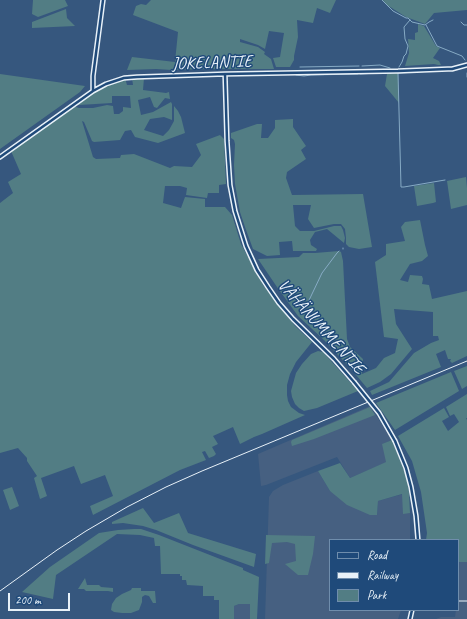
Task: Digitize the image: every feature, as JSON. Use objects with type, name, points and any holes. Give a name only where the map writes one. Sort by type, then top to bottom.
[{"type":"street","points":[[93,91],[93,76],[103,0]]},
{"type":"street","name":"JOKELANTIE","points":[[0,157],[93,91],[106,84],[124,78],[225,74],[398,71],[448,69],[452,67],[456,68],[467,66]]},
{"type":"street","name":"VÄHÄNUMMENTIE","points":[[225,74],[230,185],[235,211],[246,246],[257,270],[279,303],[293,319],[334,359],[379,413],[395,441],[406,468],[416,516],[418,539]]},
{"type":"shaded area","points":[[370,406],[392,440],[383,444],[387,462],[350,478],[337,457],[261,486],[258,454]]},
{"type":"shaded area","points":[[318,471],[330,491],[377,515],[378,501],[403,494],[403,513],[410,513],[410,539],[329,539],[329,611],[401,611],[398,619],[265,619],[269,497],[273,491],[283,485]]},
{"type":"shaded area","points":[[460,535],[467,535],[467,619],[436,619],[441,617],[455,617],[456,611],[459,611]]},
{"type":"shaded area","points":[[239,604],[250,604],[250,619],[234,619],[234,606]]},
{"type":"green space","points":[[33,0],[65,0],[68,6],[38,17],[32,14]]},
{"type":"green space","points":[[151,0],[336,0],[330,13],[317,8],[313,23],[297,20],[298,37],[294,60],[290,67],[276,67],[273,58],[280,57],[284,33],[269,31],[265,49],[240,39],[240,42],[258,47],[265,52],[264,54],[271,59],[274,69],[127,70],[132,57],[175,62],[178,32],[133,15],[136,6],[141,4],[146,5]]},
{"type":"green space","points":[[383,0],[467,0],[467,10],[434,13],[425,24],[406,17],[387,5]]},
{"type":"green space","points":[[66,9],[67,18],[75,26],[32,28],[32,22]]},
{"type":"green space","points":[[418,24],[424,26],[436,46],[440,48],[433,58],[439,61],[441,65],[405,66],[409,53],[408,39],[415,40],[415,33],[418,32]]},
{"type":"green space","points":[[398,73],[399,103],[385,86],[387,74]]},
{"type":"green space","points":[[0,74],[85,86],[80,92],[0,149]]},
{"type":"green space","points":[[125,78],[127,85],[133,85],[132,78],[144,78],[143,90],[166,93],[169,92],[170,99],[165,98],[157,108],[154,107],[150,97],[138,100],[141,115],[153,112],[171,102],[172,104],[172,120],[164,117],[150,119],[144,130],[163,136],[169,130],[174,121],[174,106],[181,117],[185,133],[158,143],[135,137],[131,130],[125,131],[120,140],[94,142],[92,141],[84,122],[82,121],[93,157],[96,159],[120,158],[121,155],[134,154],[170,168],[174,166],[192,167],[201,155],[196,144],[220,135],[224,139],[226,184],[219,185],[219,193],[208,193],[207,198],[186,195],[187,188],[180,186],[165,186],[163,203],[181,208],[185,197],[205,199],[205,207],[225,207],[232,215],[241,244],[263,285],[295,326],[312,342],[296,362],[290,374],[287,385],[288,401],[291,407],[299,413],[305,415],[240,444],[233,427],[213,436],[218,444],[212,447],[216,454],[214,456],[209,458],[205,451],[202,452],[206,460],[180,470],[93,515],[90,506],[113,496],[105,475],[81,484],[74,466],[41,478],[47,496],[40,499],[34,478],[37,476],[27,461],[27,458],[18,448],[0,453],[0,203],[13,193],[8,182],[21,174],[11,151],[73,106],[79,108],[93,108],[107,105],[113,106],[114,114],[119,114],[123,111],[123,107],[131,108],[130,96],[112,96],[112,103],[77,104],[92,92]]},
{"type":"green space","points":[[293,119],[293,127],[306,146],[301,150],[306,159],[287,172],[286,178],[292,195],[363,194],[372,247],[359,249],[349,247],[346,244],[345,229],[341,224],[314,228],[308,219],[311,205],[293,205],[295,226],[300,231],[314,231],[334,226],[341,226],[345,238],[344,243],[327,229],[315,232],[310,240],[311,245],[317,249],[316,251],[293,251],[292,241],[279,242],[280,255],[267,256],[253,249],[240,212],[235,184],[235,144],[234,140],[231,138],[231,133],[257,124],[262,124],[261,138],[268,138],[275,128],[275,120]]},
{"type":"green space","points":[[466,177],[467,205],[451,209],[447,181]]},
{"type":"green space","points":[[434,183],[436,202],[417,206],[414,186]]},
{"type":"green space","points":[[420,220],[428,256],[422,261],[410,264],[400,280],[408,282],[410,275],[422,276],[422,284],[429,285],[432,299],[467,291],[467,356],[452,363],[450,361],[451,359],[448,359],[445,350],[436,354],[441,367],[372,395],[370,391],[389,382],[414,353],[439,340],[438,336],[433,336],[433,312],[394,309],[396,324],[412,349],[391,374],[380,382],[367,388],[324,340],[298,316],[258,259],[299,257],[303,253],[341,252],[343,261],[347,339],[350,347],[363,359],[362,374],[376,368],[384,358],[395,353],[398,339],[384,337],[375,262],[386,255],[386,244],[405,241],[401,227],[405,222]]},
{"type":"green space","points":[[318,351],[323,352],[358,391],[317,408],[304,411],[295,404],[291,391],[296,373],[302,364],[311,354]]},
{"type":"green space","points":[[467,366],[467,386],[462,389],[454,371]]},
{"type":"green space","points":[[451,372],[459,391],[395,430],[376,403]]},
{"type":"green space","points":[[467,394],[467,562],[459,562],[459,539],[426,539],[427,533],[421,492],[412,461],[398,436],[444,408],[449,417],[442,421],[448,431],[459,422],[454,414],[450,416],[446,407]]},
{"type":"green space","points":[[370,407],[375,415],[292,446],[292,440]]},
{"type":"green space","points":[[392,440],[406,476],[409,492],[410,513],[403,514],[402,494],[378,501],[377,515],[370,515],[347,505],[330,491],[318,471],[340,463],[350,478],[386,462],[382,444]]},
{"type":"green space","points":[[12,487],[19,506],[10,510],[3,490]]},
{"type":"green space","points":[[143,508],[154,523],[179,513],[188,533],[256,554],[254,567],[143,526],[123,523],[112,524],[112,522]]},
{"type":"green space","points":[[141,529],[159,535],[243,568],[243,570],[259,577],[257,619],[250,619],[250,604],[239,604],[234,606],[234,619],[219,619],[219,600],[214,600],[214,596],[203,596],[203,586],[187,585],[186,580],[182,580],[182,576],[180,576],[180,574],[161,574],[160,546],[155,546],[154,538],[140,535],[117,534],[56,575],[53,599],[22,592],[50,567],[99,533]]},
{"type":"green space","points":[[266,535],[315,536],[313,554],[308,575],[298,575],[285,564],[296,561],[295,544],[287,542],[272,543],[269,563],[265,564]]},
{"type":"green space","points":[[85,578],[87,585],[99,585],[101,587],[113,588],[113,592],[86,591],[84,589],[78,589]]},
{"type":"green space","points":[[132,588],[141,588],[141,591],[155,591],[156,603],[153,603],[149,596],[145,595],[142,597],[139,610],[131,613],[122,613],[111,610],[112,604],[116,598]]},
{"type":"waterway","points":[[382,0],[393,11],[408,18],[412,22],[425,25],[433,20]]},
{"type":"waterway","points":[[399,67],[406,54],[408,46],[405,39],[404,27],[410,20]]},
{"type":"waterway","points":[[461,22],[464,25],[467,25]]},
{"type":"waterway","points":[[426,25],[437,46],[462,56],[465,60]]},
{"type":"waterway","points":[[362,66],[380,65],[390,68]]},
{"type":"waterway","points":[[300,67],[359,66]]},
{"type":"waterway","points":[[445,180],[401,187],[398,73],[451,70]]},
{"type":"waterway","points":[[360,74],[377,73]]},
{"type":"waterway","points":[[380,73],[391,73]]},
{"type":"waterway","points":[[296,75],[358,74]]},
{"type":"waterway","points":[[302,315],[322,273],[339,251]]},
{"type":"railway","points":[[0,591],[86,531],[127,507],[166,487],[467,361]]},
{"type":"railway","points":[[459,601],[467,601]]}]
